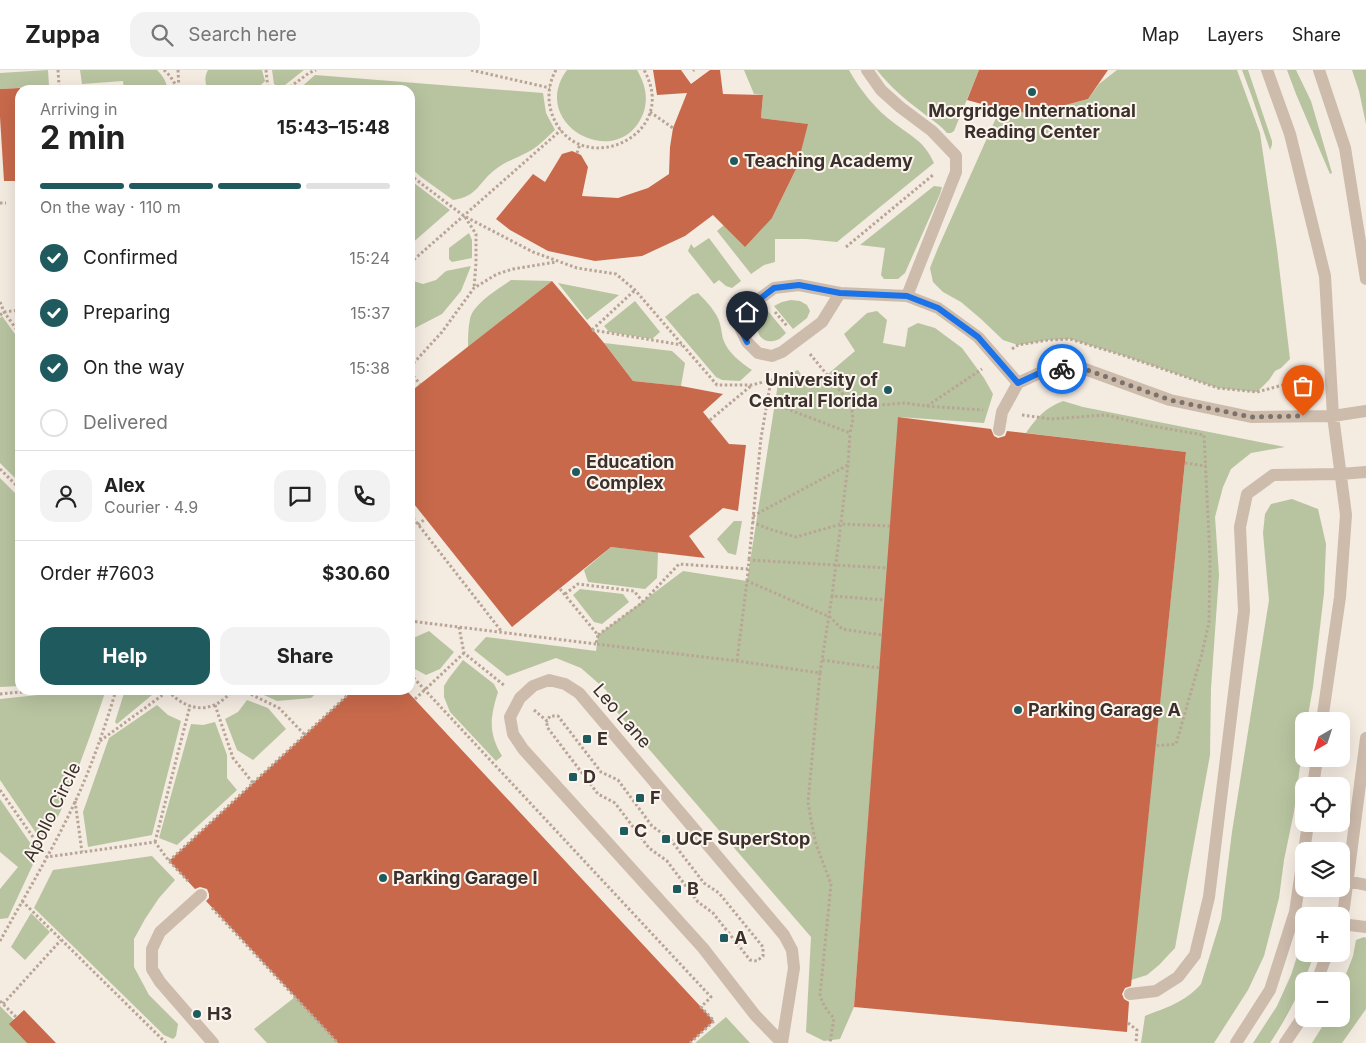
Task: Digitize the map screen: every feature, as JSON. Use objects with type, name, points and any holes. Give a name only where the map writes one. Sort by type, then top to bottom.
[{"type":"street","points":[[867,70],[881,90],[932,131],[956,156],[956,172],[907,296]]},
{"type":"street","points":[[1267,70],[1290,134],[1325,276],[1333,416],[1346,515],[1341,588],[1323,712]]},
{"type":"street","points":[[1319,70],[1345,148],[1366,279]]},
{"type":"street","points":[[840,293],[822,322],[782,352],[772,356],[758,354],[747,342],[735,318],[774,288],[799,285],[840,293],[907,296],[938,308],[978,337],[1018,383]]},
{"type":"street","points":[[999,430],[1002,412],[1018,383],[1046,370],[1082,368],[1170,400],[1251,417],[1333,416],[1366,411]]},
{"type":"street","points":[[1130,994],[1156,991],[1178,976],[1195,955],[1209,897],[1244,611],[1240,528],[1247,494],[1273,475],[1366,472]]},
{"type":"street","name":"Leo Lane","points":[[549,680],[564,684],[579,693],[784,934],[792,950],[794,968],[782,1043],[755,1015],[703,948],[523,749],[513,734],[510,717],[520,698],[533,686],[549,680]]},
{"type":"street","points":[[1350,858],[1366,738]]},
{"type":"street","points":[[1236,1043],[1270,990],[1295,912],[1307,832]]},
{"type":"street","points":[[1350,882],[1366,885]]},
{"type":"street","points":[[201,895],[160,932],[152,950],[152,969],[160,982],[213,1043]]},
{"type":"street","points":[[1350,925],[1366,927]]},
{"type":"street","points":[[1285,1043],[1296,1027]]},
{"type":"path","points":[[58,70],[59,85]]},
{"type":"path","points":[[164,70],[176,85]]},
{"type":"path","points":[[178,70],[179,85]]},
{"type":"path","points":[[266,70],[268,85]]},
{"type":"path","points":[[293,85],[316,70]]},
{"type":"path","points":[[471,70],[550,88]]},
{"type":"path","points":[[556,70],[550,88],[549,103],[553,118],[561,130],[573,141],[588,147],[604,149],[619,145],[633,138],[644,126],[650,112],[652,95],[649,79],[644,70]]},
{"type":"path","points":[[650,112],[674,128]]},
{"type":"path","points":[[415,259],[561,130]]},
{"type":"path","points":[[577,153],[580,144]]},
{"type":"path","points":[[846,247],[940,170]]},
{"type":"path","points":[[415,179],[464,216],[533,252],[577,268],[616,274],[635,290],[716,385],[752,385],[771,380],[761,438],[737,661]]},
{"type":"path","points":[[0,203],[6,202]]},
{"type":"path","points":[[464,216],[476,234],[474,288]]},
{"type":"path","points":[[415,362],[442,332],[474,288],[497,274],[512,269],[558,262]]},
{"type":"path","points":[[635,290],[592,330],[683,346]]},
{"type":"path","points":[[0,302],[2,313],[15,328]]},
{"type":"path","points":[[2,313],[15,311]]},
{"type":"path","points":[[926,406],[1018,345],[1048,340],[1070,339],[1218,388],[1257,392],[1294,382]]},
{"type":"path","points":[[415,378],[420,384]]},
{"type":"path","points":[[710,420],[752,385]]},
{"type":"path","points":[[767,401],[850,433]]},
{"type":"path","points":[[830,1043],[834,1018],[828,1013],[820,995],[831,884],[816,844],[808,802],[820,673],[830,617],[853,419],[851,404],[867,406],[905,403],[1002,412],[1051,419],[1106,415],[1146,425],[1204,435],[1210,558],[1208,623],[1201,657],[1176,744],[1156,746]]},
{"type":"path","points":[[1184,463],[1206,466]]},
{"type":"path","points":[[753,516],[848,465]]},
{"type":"path","points":[[0,469],[15,484]]},
{"type":"path","points":[[418,524],[426,518]]},
{"type":"path","points":[[415,520],[502,633]]},
{"type":"path","points":[[752,522],[769,530],[796,537],[841,524],[890,526]]},
{"type":"path","points":[[749,560],[887,568]]},
{"type":"path","points":[[596,644],[598,635],[643,602],[680,564],[748,569]]},
{"type":"path","points":[[747,581],[830,617],[842,629],[882,635]]},
{"type":"path","points":[[565,594],[578,584],[634,592],[643,602]]},
{"type":"path","points":[[560,589],[598,635]]},
{"type":"path","points":[[832,596],[884,600]]},
{"type":"path","points":[[415,622],[820,673]]},
{"type":"path","points":[[459,628],[464,653],[505,686]]},
{"type":"path","points":[[415,699],[464,653]]},
{"type":"path","points":[[822,660],[880,668]]},
{"type":"path","points":[[415,679],[711,997],[701,1007],[714,1021],[690,1043]]},
{"type":"path","points":[[0,694],[15,693]]},
{"type":"path","name":"Apollo Circle","points":[[0,941],[47,857],[75,801],[109,716],[115,695]]},
{"type":"path","points":[[99,742],[161,695]]},
{"type":"path","points":[[172,695],[177,701],[203,708],[215,705],[229,695]]},
{"type":"path","points":[[252,695],[279,708],[305,735]]},
{"type":"path","points":[[169,861],[349,695]]},
{"type":"path","points":[[215,705],[232,758],[253,783]]},
{"type":"path","points":[[155,842],[190,706]]},
{"type":"path","points":[[533,709],[547,721],[547,727],[598,794],[615,804],[649,848],[667,861],[698,902],[713,912],[750,960],[757,961],[764,956],[763,947],[719,893],[704,883],[670,838],[652,826],[618,780],[601,772],[558,716],[550,716],[547,721]]},
{"type":"path","points":[[0,790],[47,857],[155,842]]},
{"type":"path","points":[[75,801],[82,852]]},
{"type":"path","points":[[155,842],[169,861],[338,1043]]},
{"type":"path","points":[[22,901],[166,1043]]},
{"type":"path","points":[[16,1017],[1,1002],[61,940]]},
{"type":"path","points":[[1128,1023],[1137,1030],[1136,1043]]},
{"type":"green space","points":[[48,70],[49,85],[15,85],[15,88],[0,89],[0,73]]},
{"type":"green space","points":[[80,70],[157,70],[166,85],[123,85],[123,81],[82,84]]},
{"type":"green space","points":[[208,70],[262,70],[265,81],[261,85],[206,85]]},
{"type":"green space","points":[[272,70],[304,70],[285,85],[274,84]]},
{"type":"green space","points":[[567,70],[637,70],[644,86],[646,102],[643,114],[631,132],[615,140],[597,141],[581,135],[567,123],[558,108],[558,90]]},
{"type":"green space","points":[[744,70],[849,70],[874,105],[887,118],[922,144],[934,163],[837,242],[775,239],[775,262],[764,265],[751,274],[717,231],[724,225],[772,218],[797,167],[807,124],[761,118],[763,95],[754,94]]},
{"type":"green space","points":[[877,70],[979,70],[954,131],[947,133],[898,93]]},
{"type":"green space","points":[[1117,70],[1237,70],[1260,133],[1277,249],[1290,359],[1275,371],[1257,392],[1218,388],[1070,339],[1048,340],[1018,345],[1003,340],[961,302],[943,292],[933,282],[930,268],[1000,109],[1032,114],[1088,99],[1099,84]]},
{"type":"green space","points":[[1242,70],[1248,70],[1272,141],[1270,150],[1252,97]]},
{"type":"green space","points":[[1287,70],[1296,70],[1311,101],[1332,173],[1330,174],[1296,94]]},
{"type":"green space","points":[[1352,70],[1366,70],[1366,124],[1359,91]]},
{"type":"green space","points":[[315,75],[543,93],[546,113],[555,130],[532,150],[496,169],[468,196],[453,200],[415,172],[415,85],[304,85]]},
{"type":"green space","points":[[415,184],[450,210],[415,241]]},
{"type":"green space","points":[[934,186],[942,187],[940,194],[905,273],[898,279],[884,279],[881,275],[885,248],[860,245]]},
{"type":"green space","points":[[469,233],[472,240],[472,258],[452,262],[449,259],[449,248]]},
{"type":"green space","points":[[709,238],[741,281],[732,288],[719,280],[714,284],[688,251],[691,244],[694,248]]},
{"type":"green space","points":[[471,266],[461,291],[442,314],[415,328],[415,282],[423,284],[436,280],[446,271]]},
{"type":"green space","points":[[511,280],[552,281],[468,347],[472,313],[481,302]]},
{"type":"green space","points":[[558,283],[619,295],[587,320]]},
{"type":"green space","points":[[698,293],[717,316],[723,339],[728,349],[752,370],[740,381],[722,380],[716,377],[665,317],[692,295]]},
{"type":"green space","points":[[791,300],[800,301],[807,305],[810,311],[807,318],[793,329],[774,306]]},
{"type":"green space","points":[[635,301],[660,332],[652,339],[609,332],[604,326]]},
{"type":"green space","points":[[768,311],[786,333],[778,340],[765,340],[758,333],[758,322]]},
{"type":"green space","points":[[877,311],[887,320],[883,343],[905,347],[908,328],[918,323],[935,328],[962,348],[993,394],[984,423],[899,417],[854,1007],[840,1039],[824,1041],[806,1032],[811,937],[617,712],[606,690],[581,668],[556,658],[507,676],[474,650],[486,637],[596,651],[598,635],[683,571],[747,581],[779,377],[798,370],[804,379],[815,385],[855,351],[844,334],[867,313]]},
{"type":"green space","points":[[2,316],[15,334],[15,478],[0,463],[0,318]]},
{"type":"green space","points":[[604,343],[672,351],[685,363],[681,386],[633,381]]},
{"type":"green space","points":[[1063,401],[1083,407],[1285,447],[1251,453],[1231,469],[1223,487],[1215,517],[1219,575],[1211,688],[1210,755],[1175,948],[1147,975],[1131,980],[1186,452],[1026,433],[1042,414]]},
{"type":"green space","points":[[0,478],[15,493],[15,686],[0,687]]},
{"type":"green space","points":[[1292,499],[1318,509],[1326,544],[1324,593],[1309,712],[1295,712],[1295,768],[1300,768],[1299,777],[1295,777],[1294,812],[1284,860],[1279,898],[1264,956],[1248,990],[1214,1043],[1141,1043],[1145,1016],[1182,1000],[1201,984],[1221,919],[1232,832],[1269,600],[1263,533],[1265,514],[1271,504]]},
{"type":"green space","points":[[734,521],[742,521],[736,555],[728,553],[717,539]]},
{"type":"green space","points":[[611,547],[658,552],[657,578],[645,589],[588,582],[584,570]]},
{"type":"green space","points":[[580,589],[623,594],[629,602],[602,624],[594,622],[573,595]]},
{"type":"green space","points":[[429,631],[454,652],[440,669],[426,675],[415,669],[415,637]]},
{"type":"green space","points":[[463,660],[494,684],[498,692],[493,710],[492,732],[502,756],[496,761],[450,712],[444,697],[444,686]]},
{"type":"green space","points":[[38,695],[104,695],[63,806],[53,826],[44,837],[36,833],[0,780],[0,699]]},
{"type":"green space","points":[[123,695],[152,695],[117,724],[115,722]]},
{"type":"green space","points":[[264,695],[314,695],[311,698],[277,701]]},
{"type":"green space","points":[[247,700],[268,708],[286,729],[253,760],[237,750],[225,719],[238,712]]},
{"type":"green space","points":[[157,705],[168,715],[181,721],[152,835],[88,847],[83,812],[109,738]]},
{"type":"green space","points":[[215,722],[227,755],[227,778],[237,790],[177,845],[159,838],[191,724],[203,725]]},
{"type":"green space","points":[[0,799],[33,847],[35,860],[8,918],[0,919],[0,889],[18,867],[0,852]]},
{"type":"green space","points":[[152,856],[175,880],[159,898],[134,939],[134,967],[149,995],[178,1024],[176,1036],[173,1039],[164,1035],[34,908],[53,870]]},
{"type":"green space","points":[[31,913],[50,932],[25,960],[11,947]]},
{"type":"green space","points":[[1366,938],[1366,1009],[1342,1043],[1312,1043],[1322,1027],[1350,1027],[1350,972],[1347,972],[1353,956],[1356,940]]},
{"type":"green space","points":[[1295,962],[1311,962],[1307,972],[1295,972],[1295,999],[1270,1043],[1253,1043],[1277,1006]]},
{"type":"green space","points":[[295,997],[338,1043],[267,1043],[254,1029]]},
{"type":"green space","points":[[0,1006],[14,1020],[27,1043],[0,1043]]},
{"type":"green space","points":[[726,1017],[750,1043],[695,1043]]},
{"type":"building","name":"Teaching Academy","points":[[653,70],[681,70],[691,84],[710,70],[720,70],[723,94],[763,95],[761,118],[808,124],[797,167],[772,218],[745,247],[713,215],[685,236],[642,256],[595,261],[548,251],[510,230],[496,219],[533,174],[545,182],[562,154],[572,151],[581,155],[588,167],[582,196],[618,198],[648,188],[669,174],[673,128],[687,93],[657,95]]},
{"type":"building","name":"Morgridge International Reading Center","points":[[979,70],[1108,70],[1088,99],[1032,114],[1000,109],[967,100]]},
{"type":"building","points":[[15,88],[15,181],[4,181],[0,89]]},
{"type":"building","name":"Education Complex","points":[[552,281],[633,381],[681,386],[723,394],[703,412],[729,444],[746,445],[738,511],[723,508],[689,536],[705,558],[611,547],[512,627],[415,505],[415,388]]},
{"type":"building","name":"Parking Garage A","points":[[898,417],[991,429],[994,436],[998,438],[1005,436],[1007,431],[1186,452],[1131,986],[1125,988],[1122,994],[1124,999],[1129,1002],[1127,1032],[854,1007]]},
{"type":"building","name":"Parking Garage I","points":[[348,695],[411,695],[714,1021],[690,1043],[338,1043],[206,901],[209,898],[207,889],[200,887],[195,889],[169,861]]},
{"type":"building","points":[[24,1010],[56,1043],[27,1043],[9,1024]]},
{"type":"way so far","points":[[1062,369],[1082,368],[1170,400],[1251,417],[1303,416]]},
{"type":"place","name":"Morgridge International Reading Center","points":[[1032,92]]},
{"type":"place","name":"Teaching Academy","points":[[734,161]]},
{"type":"place","name":"University of Central Florida","points":[[888,390]]},
{"type":"place","name":"Education Complex","points":[[576,472]]},
{"type":"place","name":"Parking Garage A","points":[[1018,710]]},
{"type":"place","name":"E","points":[[587,739]]},
{"type":"place","name":"D","points":[[573,777]]},
{"type":"place","name":"F","points":[[640,798]]},
{"type":"place","name":"C","points":[[624,831]]},
{"type":"place","name":"UCF SuperStop","points":[[666,839]]},
{"type":"place","name":"Parking Garage I","points":[[383,878]]},
{"type":"place","name":"B","points":[[677,889]]},
{"type":"place","name":"A","points":[[724,938]]},
{"type":"place","name":"H3","points":[[197,1014]]},
{"type":"route","points":[[747,342],[735,318],[774,288],[799,285],[840,293],[907,296],[938,308],[978,337],[1018,383],[1046,370],[1062,369]]}]
